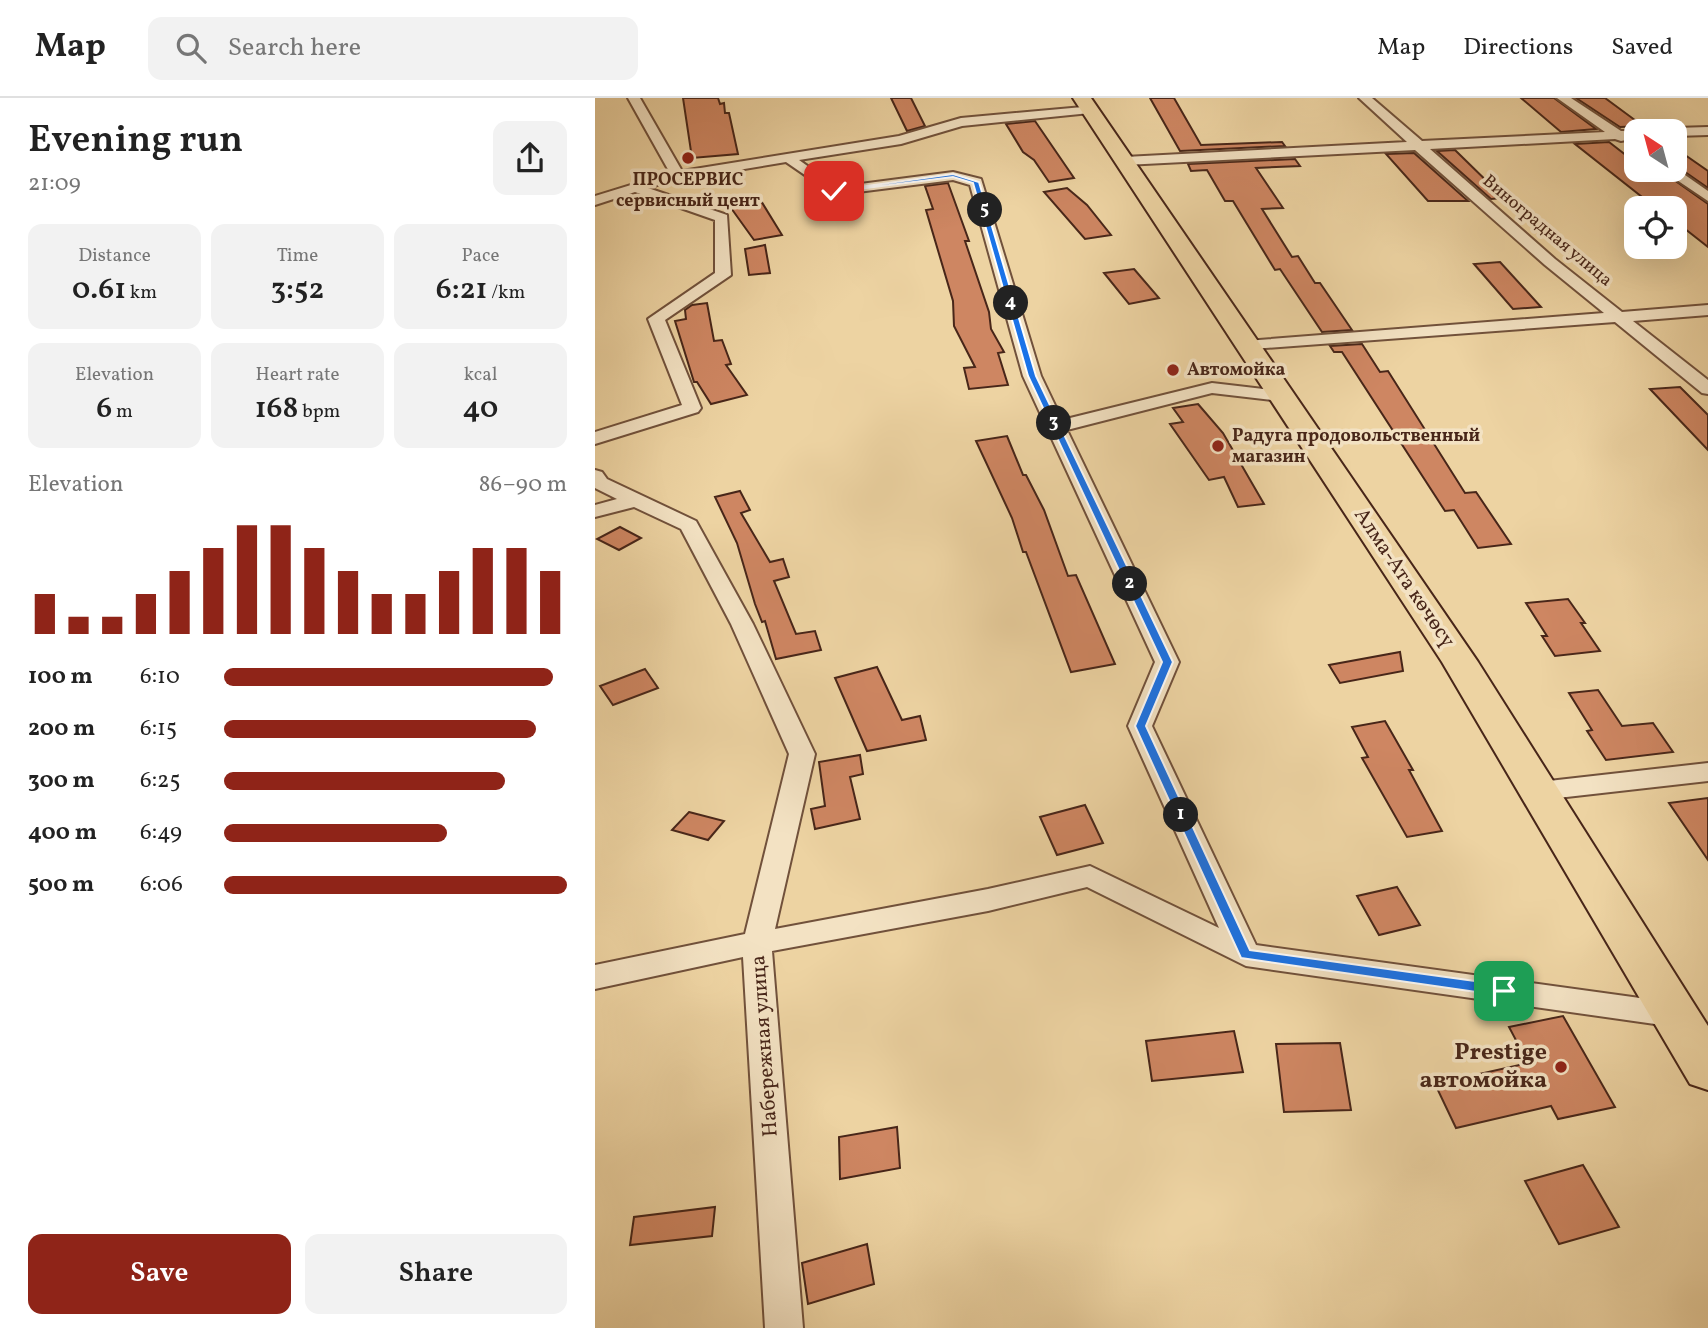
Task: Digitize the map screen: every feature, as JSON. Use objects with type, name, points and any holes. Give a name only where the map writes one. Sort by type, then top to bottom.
[{"type":"highway","name":"Алма-Ата көчөсү","points":[[1086,104],[1246,346],[1461,662],[1708,1069]]},
{"type":"street","points":[[634,98],[678,176]]},
{"type":"street","name":"Виноградная улица","points":[[1365,98],[1550,262],[1708,389]]},
{"type":"street","points":[[1563,98],[1624,139]]},
{"type":"street","points":[[595,201],[678,176],[901,140],[961,122],[1086,104]]},
{"type":"street","points":[[1687,132],[1708,131]]},
{"type":"street","points":[[1125,161],[1624,135]]},
{"type":"street","points":[[788,158],[834,191],[953,176],[976,182],[1032,376],[1167,662],[1140,726],[1245,954]]},
{"type":"street","points":[[1686,182],[1708,197]]},
{"type":"street","points":[[595,438],[692,408],[656,319],[723,275],[722,218],[636,188]]},
{"type":"street","points":[[1246,346],[1708,310]]},
{"type":"street","points":[[1056,427],[1212,388],[1280,396]]},
{"type":"street","name":"Набережная улица","points":[[595,476],[600,483],[689,525],[742,624],[802,754],[757,943],[767,1048],[783,1328]]},
{"type":"street","points":[[595,511],[636,500]]},
{"type":"street","points":[[1540,791],[1708,772]]},
{"type":"street","points":[[595,977],[757,943],[988,900],[1090,876],[1245,954],[1676,1015]]},
{"type":"building","points":[[683,98],[718,98],[720,104],[724,103],[725,113],[729,113],[738,154],[692,158]]},
{"type":"building","points":[[891,98],[911,98],[925,126],[907,131]]},
{"type":"building","points":[[1150,98],[1174,98],[1201,145],[1282,142],[1285,146],[1180,151]]},
{"type":"building","points":[[1521,98],[1554,98],[1596,129],[1561,132]]},
{"type":"building","points":[[1576,98],[1605,98],[1634,119],[1624,119],[1624,127],[1620,127]]},
{"type":"building","points":[[1035,121],[1074,178],[1049,182],[1034,160],[1023,152],[1006,124]]},
{"type":"building","points":[[1609,142],[1624,154],[1624,182],[1677,182],[1708,204],[1708,247],[1687,230],[1687,196],[1641,196],[1575,144]]},
{"type":"building","points":[[1455,150],[1504,198],[1491,199],[1437,151]]},
{"type":"building","points":[[1414,153],[1468,201],[1428,201],[1386,154]]},
{"type":"building","points":[[1687,156],[1708,171],[1708,188],[1687,173]]},
{"type":"building","points":[[1295,159],[1300,166],[1256,168],[1283,208],[1262,209],[1292,257],[1298,256],[1315,283],[1320,283],[1352,330],[1322,332],[1280,269],[1275,270],[1233,201],[1225,201],[1207,170],[1191,171],[1188,164]]},
{"type":"building","points":[[948,183],[969,241],[965,241],[989,312],[991,329],[1004,352],[998,353],[1008,385],[969,389],[964,368],[975,367],[954,326],[953,301],[926,210],[933,209],[925,186]]},
{"type":"building","points":[[1067,188],[1087,205],[1111,235],[1085,239],[1044,192]]},
{"type":"building","points":[[758,196],[782,235],[754,240],[726,201]]},
{"type":"building","points":[[765,245],[770,273],[749,275],[745,249]]},
{"type":"building","points":[[1500,262],[1541,307],[1513,309],[1474,264]]},
{"type":"building","points":[[1134,269],[1159,298],[1129,304],[1104,273]]},
{"type":"building","points":[[707,303],[714,341],[722,340],[731,364],[726,365],[747,395],[711,404],[697,382],[694,382],[675,321],[686,319],[685,310],[692,305]]},
{"type":"building","points":[[1362,344],[1380,372],[1388,371],[1465,493],[1476,492],[1511,544],[1478,548],[1454,510],[1445,511],[1342,352],[1334,352],[1330,346]]},
{"type":"building","points":[[1680,387],[1708,415],[1708,450],[1650,389]]},
{"type":"building","points":[[1198,404],[1223,433],[1264,504],[1238,507],[1224,477],[1209,480],[1170,424],[1183,422],[1173,408]]},
{"type":"building","points":[[1007,436],[1023,475],[1026,475],[1044,510],[1068,576],[1076,575],[1115,664],[1071,672],[1026,552],[1023,552],[1012,518],[976,441]]},
{"type":"building","points":[[740,491],[750,510],[741,513],[770,562],[783,559],[789,577],[774,581],[796,634],[815,631],[821,650],[776,659],[765,621],[762,622],[755,604],[737,543],[715,497]]},
{"type":"building","points":[[620,527],[641,538],[619,550],[597,539]]},
{"type":"building","points":[[1568,599],[1600,651],[1555,656],[1542,636],[1547,636],[1526,603]]},
{"type":"building","points":[[1400,652],[1403,671],[1340,683],[1329,665]]},
{"type":"building","points":[[877,667],[902,720],[920,716],[926,740],[867,751],[835,678]]},
{"type":"building","points":[[645,669],[658,688],[613,705],[600,686]]},
{"type":"building","points":[[1598,690],[1622,726],[1653,723],[1673,752],[1606,760],[1587,731],[1592,730],[1569,693]]},
{"type":"building","points":[[1385,721],[1413,770],[1409,770],[1442,831],[1407,837],[1362,758],[1368,757],[1352,727]]},
{"type":"building","points":[[860,755],[863,774],[850,777],[860,819],[815,829],[811,809],[825,806],[819,762]]},
{"type":"building","points":[[1708,798],[1708,860],[1669,803]]},
{"type":"building","points":[[1085,805],[1103,843],[1057,855],[1040,817]]},
{"type":"building","points":[[689,812],[724,821],[708,840],[672,830]]},
{"type":"building","points":[[1397,887],[1420,925],[1379,935],[1357,896]]},
{"type":"building","points":[[1563,1016],[1615,1107],[1558,1119],[1551,1106],[1456,1128],[1435,1084],[1528,1063],[1509,1027]]},
{"type":"building","points":[[1234,1031],[1243,1072],[1152,1081],[1146,1041]]},
{"type":"building","points":[[1340,1043],[1351,1110],[1284,1112],[1276,1044]]},
{"type":"building","points":[[897,1127],[900,1168],[840,1179],[839,1137]]},
{"type":"building","points":[[1583,1165],[1619,1227],[1559,1244],[1525,1181]]},
{"type":"building","points":[[715,1207],[712,1236],[630,1245],[634,1217]]},
{"type":"building","points":[[867,1244],[874,1284],[808,1304],[802,1263]]},
{"type":"place","name":"ПРОСЕРВИС сервисный цент","points":[[688,158]]},
{"type":"place","name":"Автомойка","points":[[1173,370]]},
{"type":"place","name":"Радуга продовольственный магазин","points":[[1218,446]]},
{"type":"place","name":"Prestige автомойка","points":[[1561,1067]]},
{"type":"route","points":[[834,191],[953,176],[976,182],[1032,376],[1167,662],[1140,726],[1245,954],[1504,991]]}]
